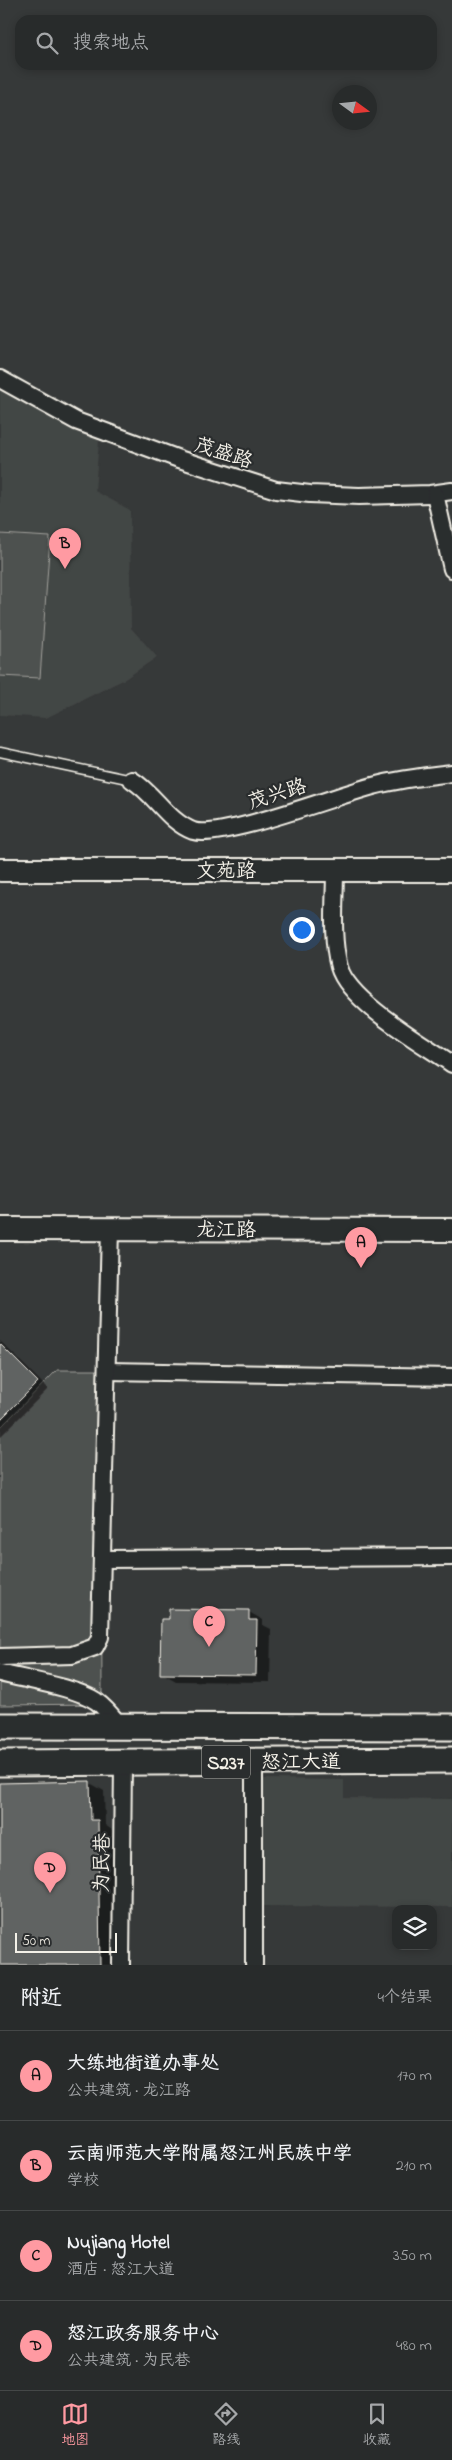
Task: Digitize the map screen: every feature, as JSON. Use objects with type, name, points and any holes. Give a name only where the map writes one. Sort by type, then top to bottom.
[{"type":"main road","name":"怒江大道","points":[[0,1726],[452,1727]]},
{"type":"main road","name":"怒江大道","points":[[0,1762],[452,1760]]},
{"type":"street","name":"茂盛路","points":[[0,379],[76,421],[179,460],[276,490],[310,494],[359,496],[435,494],[452,491]]},
{"type":"street","points":[[435,494],[452,569]]},
{"type":"street","name":"茂兴路","points":[[132,780],[181,825],[195,831],[210,833],[374,785],[452,772]]},
{"type":"street","name":"文苑路","points":[[0,870],[452,870]]},
{"type":"street","points":[[335,870],[336,953],[340,969],[351,987],[378,1013],[452,1064]]},
{"type":"street","points":[[0,1657],[72,1656],[95,1647],[100,1637],[102,1624],[110,1228]]},
{"type":"street","name":"龙江路","points":[[0,1230],[110,1228],[452,1230]]},
{"type":"street","points":[[107,1371],[452,1377]]},
{"type":"street","points":[[103,1559],[452,1557]]},
{"type":"street","points":[[0,1673],[60,1688],[95,1700],[108,1710],[120,1726]]},
{"type":"street","name":"为民巷","points":[[121,1965],[123,1762]]},
{"type":"street","points":[[254,1762],[254,1965]]},
{"type":"lane","points":[[0,752],[132,780]]},
{"type":"shaded area","points":[[0,387],[99,440],[95,491],[130,510],[131,628],[157,657],[125,679],[46,718],[0,715]]},
{"type":"shaded area","points":[[0,534],[50,537],[40,678],[0,676]]},
{"type":"shaded area","points":[[57,1370],[101,1370],[102,1704],[0,1705],[0,1428]]},
{"type":"shaded area","points":[[263,1779],[344,1780],[344,1798],[452,1799],[452,1907],[437,1907],[437,1905],[262,1906]]},
{"type":"building","points":[[0,1344],[38,1382],[0,1420]]},
{"type":"building","points":[[169,1609],[249,1610],[249,1620],[257,1620],[256,1675],[160,1674],[161,1619],[169,1619]]},
{"type":"building","points":[[90,1781],[91,1820],[98,1820],[100,1965],[0,1965],[0,1783]]},
{"type":"place","name":"云南师范大学附属怒江州民族中学","points":[[65,569]]},
{"type":"place","name":"大练地街道办事处","points":[[361,1268]]},
{"type":"place","name":"Nujiang Hotel","points":[[209,1647]]},
{"type":"place","name":"怒江政务服务中心","points":[[50,1893]]}]
